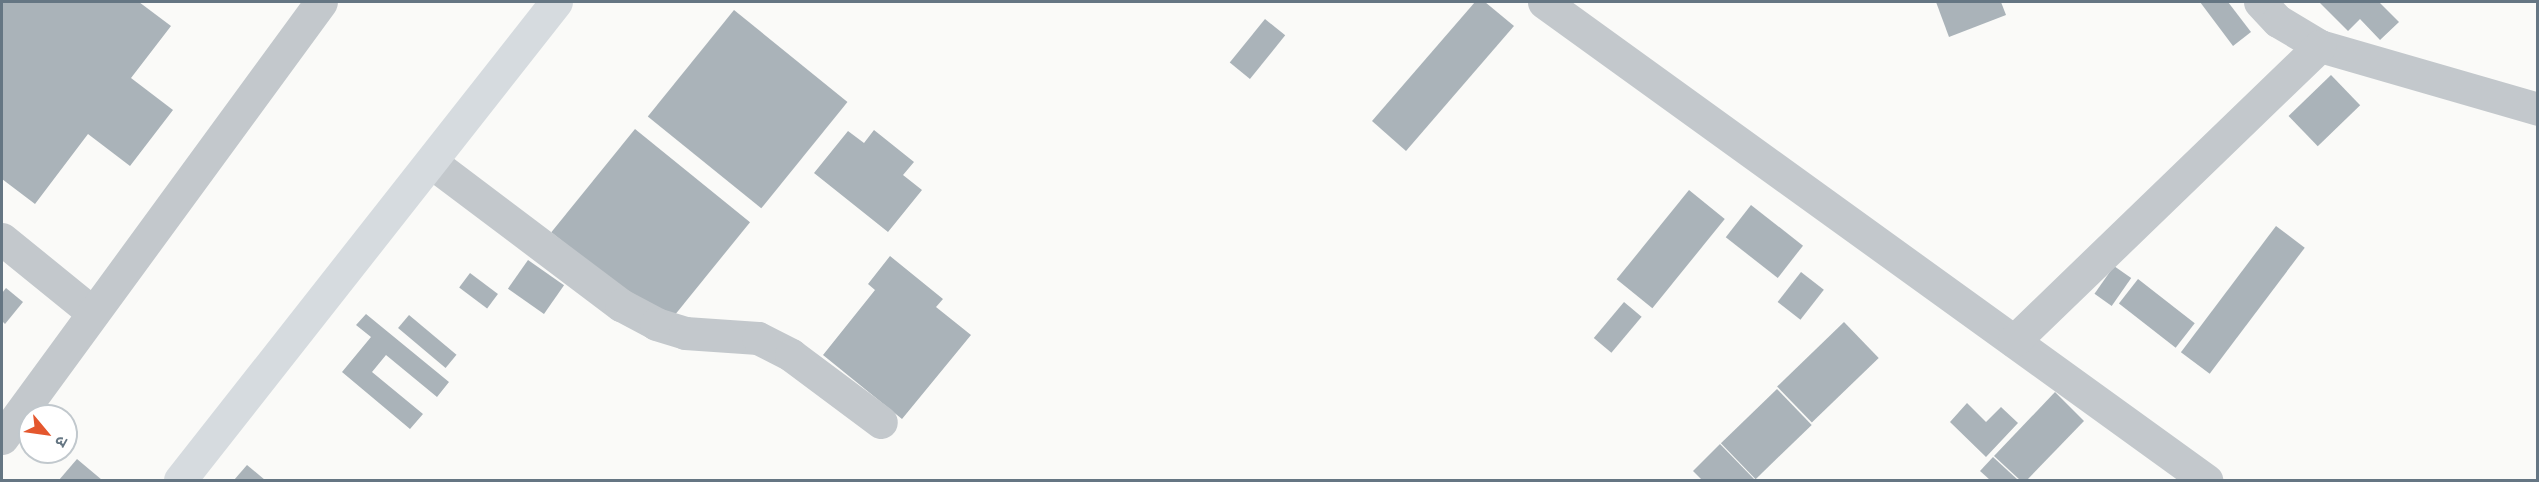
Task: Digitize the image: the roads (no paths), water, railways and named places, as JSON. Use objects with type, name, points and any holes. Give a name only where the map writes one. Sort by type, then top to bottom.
[{"type":"main road","points":[[180,480],[556,2]]},
{"type":"street","points":[[2,438],[321,2]]},
{"type":"street","points":[[1544,2],[2206,480]]},
{"type":"street","points":[[2260,2],[2278,21],[2320,46],[2538,109]]},
{"type":"street","points":[[2014,341],[2320,46]]},
{"type":"street","points":[[431,162],[621,305],[656,324],[685,333],[758,338],[791,355],[881,422]]},
{"type":"street","points":[[2,239],[93,313]]}]
